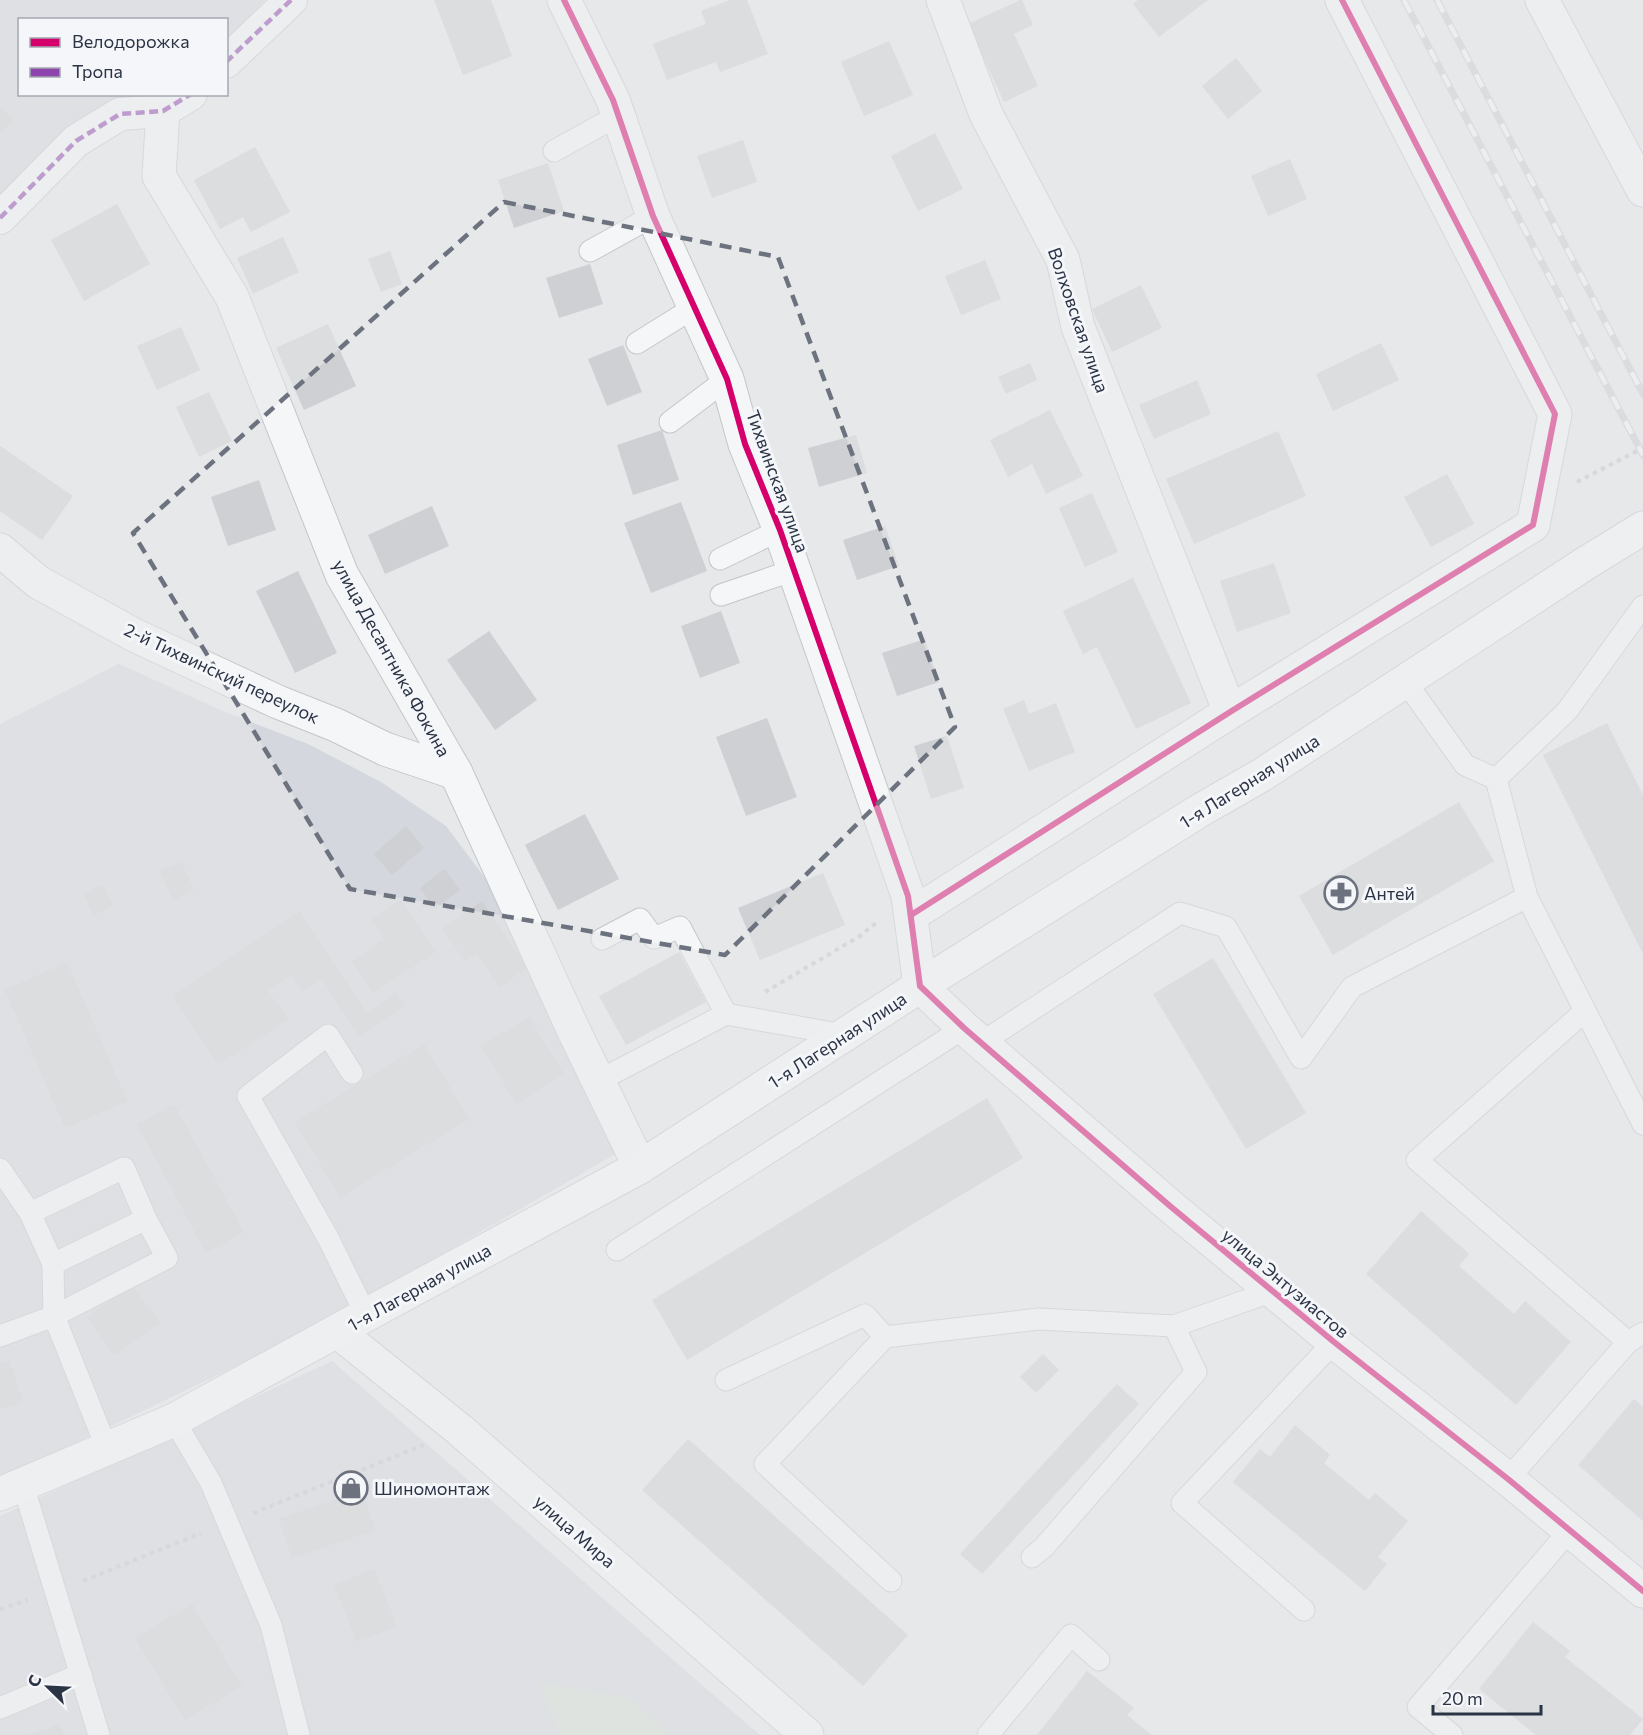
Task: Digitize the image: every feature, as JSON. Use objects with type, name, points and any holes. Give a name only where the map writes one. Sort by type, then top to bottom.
[{"type":"main road","name":"1-я Лагерная улица","points":[[12,1490],[174,1420],[640,1167],[920,986],[1199,811],[1260,776],[1586,563],[1642,534]]},
{"type":"street","points":[[228,60],[291,0]]},
{"type":"street","name":"Тихвинская улица","points":[[564,0],[619,115],[653,216],[728,379],[745,444],[780,530],[908,896],[920,986]]},
{"type":"street","name":"Волховская улица","points":[[943,0],[986,114],[1063,260],[1078,327],[1230,712]]},
{"type":"street","points":[[911,915],[1230,712],[1533,525],[1555,414],[1342,0]]},
{"type":"street","points":[[1542,0],[1643,190]]},
{"type":"street","points":[[0,218],[76,141],[120,114],[163,111],[188,96]]},
{"type":"street","name":"улица Десантника Фокина","points":[[163,111],[159,176],[232,297],[342,574],[456,773],[640,1167]]},
{"type":"street","name":"2-й Тихвинский переулок","points":[[0,550],[38,582],[134,635],[385,749],[456,773]]},
{"type":"street","name":"улица Энтузиастов","points":[[920,986],[1161,1198],[1334,1342],[1508,1479],[1643,1592]]},
{"type":"street","name":"улица Мира","points":[[338,1332],[460,1430],[807,1735]]},
{"type":"lane","points":[[554,151],[619,115]]},
{"type":"lane","points":[[590,251],[653,216]]},
{"type":"lane","points":[[637,343],[694,307]]},
{"type":"lane","points":[[670,422],[728,379]]},
{"type":"lane","points":[[720,559],[780,530]]},
{"type":"lane","points":[[722,595],[794,570]]},
{"type":"lane","points":[[1496,779],[1567,711],[1643,606]]},
{"type":"lane","points":[[1405,681],[1465,765],[1496,779]]},
{"type":"lane","points":[[1496,779],[1527,897],[1643,1124]]},
{"type":"lane","points":[[617,1250],[1180,913],[1226,927],[1301,1058],[1352,987],[1527,897]]},
{"type":"lane","points":[[602,939],[640,919],[654,938],[680,927],[726,1014]]},
{"type":"lane","points":[[1508,1479],[1635,1337],[1417,1160],[1585,1011]]},
{"type":"lane","points":[[598,1081],[726,1014],[844,1035]]},
{"type":"lane","points":[[352,1073],[328,1035],[248,1096],[327,1236],[366,1315]]},
{"type":"lane","points":[[0,1336],[54,1317],[167,1258],[146,1219],[124,1168],[30,1213]]},
{"type":"lane","points":[[0,1169],[30,1213],[53,1263],[54,1317],[107,1449]]},
{"type":"lane","points":[[53,1263],[146,1219]]},
{"type":"lane","points":[[891,1581],[765,1464],[885,1337],[1039,1319],[1173,1326],[1273,1291]]},
{"type":"lane","points":[[726,1380],[865,1315],[885,1337]]},
{"type":"lane","points":[[1032,1557],[1044,1547],[1196,1372],[1173,1326]]},
{"type":"lane","points":[[1304,1610],[1182,1503],[1334,1342]]},
{"type":"lane","points":[[174,1420],[211,1483],[271,1625],[299,1735]]},
{"type":"lane","points":[[12,1490],[81,1674],[99,1735]]},
{"type":"lane","points":[[1452,1735],[1418,1707],[1570,1530]]},
{"type":"lane","points":[[988,1735],[1071,1635],[1099,1660]]},
{"type":"lane","points":[[0,1708],[81,1674]]},
{"type":"highlighted area","points":[[504,202],[778,257],[955,727],[725,955],[350,889],[133,533]]},
{"type":"shaded area","points":[[0,0],[265,0],[228,39],[228,18],[18,18],[18,96],[172,96],[67,146],[0,210]]},
{"type":"shaded area","points":[[119,664],[225,712],[308,744],[381,782],[446,826],[494,890],[624,1149],[428,1262],[263,1353],[0,1477],[0,724]]},
{"type":"shaded area","points":[[332,1361],[760,1735],[0,1735],[0,1516]]},
{"type":"shaded area","points":[[539,1682],[628,1697],[671,1735],[559,1735]]},
{"type":"building","points":[[434,0],[491,0],[512,56],[463,75]]},
{"type":"building","points":[[730,0],[747,0],[768,54],[720,72],[716,62],[667,80],[653,44],[706,24],[701,11]]},
{"type":"building","points":[[1020,0],[1033,25],[1014,34],[1038,86],[1004,102],[968,24]]},
{"type":"building","points":[[1138,0],[1208,0],[1159,37],[1133,4]]},
{"type":"building","points":[[889,41],[913,95],[864,116],[841,62]]},
{"type":"building","points":[[1236,58],[1262,91],[1228,119],[1202,86]]},
{"type":"building","points":[[0,107],[14,120],[0,134]]},
{"type":"building","points":[[935,133],[963,189],[918,211],[891,156]]},
{"type":"building","points":[[743,140],[757,182],[712,198],[697,156]]},
{"type":"building","points":[[255,147],[290,212],[251,232],[243,217],[220,229],[194,180]]},
{"type":"building","points":[[1290,159],[1307,199],[1268,216],[1251,176]]},
{"type":"building","points":[[548,163],[564,211],[514,228],[498,180]]},
{"type":"building","points":[[117,204],[150,264],[84,301],[51,240]]},
{"type":"building","points":[[283,237],[299,272],[253,294],[237,258]]},
{"type":"building","points":[[390,251],[402,284],[381,292],[368,259]]},
{"type":"building","points":[[985,260],[1001,299],[961,315],[945,276]]},
{"type":"building","points":[[590,264],[603,304],[559,318],[546,278]]},
{"type":"building","points":[[1141,285],[1162,328],[1112,352],[1092,309]]},
{"type":"building","points":[[328,324],[356,386],[304,410],[276,348]]},
{"type":"building","points":[[181,327],[200,370],[157,390],[137,346]]},
{"type":"building","points":[[1381,343],[1399,380],[1333,411],[1316,374]]},
{"type":"building","points":[[623,345],[642,392],[607,406],[588,359]]},
{"type":"building","points":[[1030,363],[1037,380],[1006,394],[998,377]]},
{"type":"building","points":[[1197,380],[1211,414],[1154,439],[1139,405]]},
{"type":"building","points":[[209,392],[232,441],[199,457],[176,407]]},
{"type":"building","points":[[1050,410],[1083,476],[1046,494],[1032,464],[1008,477],[990,440]]},
{"type":"building","points":[[662,430],[679,480],[633,495],[617,445]]},
{"type":"building","points":[[1278,431],[1306,496],[1194,544],[1166,479]]},
{"type":"building","points":[[856,435],[867,473],[819,487],[808,448]]},
{"type":"building","points":[[0,446],[73,496],[42,540],[0,511]]},
{"type":"building","points":[[1447,474],[1474,524],[1431,547],[1404,497]]},
{"type":"building","points":[[259,480],[276,530],[228,546],[211,497]]},
{"type":"building","points":[[1092,493],[1118,552],[1085,567],[1059,508]]},
{"type":"building","points":[[681,502],[707,571],[651,593],[624,523]]},
{"type":"building","points":[[432,506],[449,546],[385,574],[368,535]]},
{"type":"building","points":[[885,526],[899,566],[857,580],[843,540]]},
{"type":"building","points":[[1274,563],[1291,613],[1237,632],[1220,581]]},
{"type":"building","points":[[298,571],[337,653],[295,673],[256,591]]},
{"type":"building","points":[[1133,578],[1191,703],[1136,729],[1097,647],[1083,654],[1063,611]]},
{"type":"building","points":[[721,611],[740,663],[700,678],[681,626]]},
{"type":"building","points":[[489,631],[537,700],[495,730],[447,660]]},
{"type":"building","points":[[925,639],[939,682],[897,696],[882,653]]},
{"type":"building","points":[[1024,700],[1029,714],[1056,703],[1075,752],[1029,771],[1003,709]]},
{"type":"building","points":[[767,718],[797,797],[746,816],[716,737]]},
{"type":"building","points":[[1607,723],[1643,795],[1643,954],[1543,755]]},
{"type":"building","points":[[947,736],[964,788],[931,799],[914,746]]},
{"type":"building","points":[[1459,802],[1494,861],[1333,955],[1299,896]]},
{"type":"building","points":[[585,814],[619,879],[558,910],[525,845]]},
{"type":"building","points":[[406,826],[424,848],[392,875],[374,854]]},
{"type":"building","points":[[181,862],[194,890],[173,900],[160,871]]},
{"type":"building","points":[[444,869],[460,890],[435,909],[420,888]]},
{"type":"building","points":[[823,873],[845,925],[760,960],[738,908]]},
{"type":"building","points":[[102,884],[113,905],[94,915],[83,894]]},
{"type":"building","points":[[401,900],[436,952],[373,993],[352,961],[384,939],[371,920]]},
{"type":"building","points":[[482,901],[527,968],[500,987],[477,953],[465,961],[442,928]]},
{"type":"building","points":[[300,911],[367,1012],[396,993],[405,1006],[359,1036],[322,979],[303,991],[292,975],[268,991],[288,1019],[218,1065],[173,996]]},
{"type":"building","points":[[679,952],[706,1002],[626,1045],[599,996]]},
{"type":"building","points":[[1213,958],[1306,1113],[1246,1149],[1153,994]]},
{"type":"building","points":[[67,962],[127,1101],[65,1128],[5,990]]},
{"type":"building","points":[[529,1017],[564,1074],[516,1104],[481,1046]]},
{"type":"building","points":[[424,1044],[469,1119],[340,1197],[295,1122]]},
{"type":"building","points":[[987,1098],[1023,1158],[687,1360],[652,1300]]},
{"type":"building","points":[[174,1104],[244,1232],[206,1253],[137,1124]]},
{"type":"building","points":[[1421,1211],[1469,1254],[1459,1266],[1514,1314],[1525,1301],[1571,1342],[1516,1405],[1366,1274]]},
{"type":"building","points":[[132,1285],[160,1323],[114,1355],[87,1317]]},
{"type":"building","points":[[1043,1354],[1059,1370],[1036,1393],[1020,1377]]},
{"type":"building","points":[[9,1360],[23,1402],[0,1409],[0,1363]]},
{"type":"building","points":[[1117,1384],[1139,1404],[982,1574],[960,1554]]},
{"type":"building","points":[[1634,1399],[1643,1407],[1643,1521],[1578,1465]]},
{"type":"building","points":[[1295,1425],[1330,1455],[1324,1463],[1369,1500],[1375,1493],[1408,1521],[1378,1557],[1387,1564],[1365,1591],[1233,1482],[1260,1449],[1270,1457]]},
{"type":"building","points":[[688,1439],[908,1635],[863,1686],[642,1490]]},
{"type":"building","points":[[362,1490],[375,1530],[292,1558],[279,1519]]},
{"type":"building","points":[[374,1569],[397,1626],[357,1642],[334,1585]]},
{"type":"building","points":[[192,1604],[242,1686],[185,1720],[135,1638]]},
{"type":"building","points":[[1533,1622],[1570,1651],[1565,1657],[1643,1719],[1630,1735],[1536,1735],[1479,1689]]},
{"type":"building","points":[[1087,1671],[1134,1708],[1127,1715],[1152,1735],[1037,1735]]},
{"type":"building","points":[[60,1724],[64,1735],[29,1735]]},
{"type":"railway","points":[[1404,0],[1643,455]]},
{"type":"railway","points":[[1437,0],[1643,394]]},
{"type":"marked path","points":[[228,60],[291,0]]},
{"type":"marked path","points":[[0,218],[76,141],[120,114],[163,111],[188,96]]},
{"type":"cycle path","points":[[564,0],[613,100],[653,216],[727,379],[745,444],[780,530],[908,896],[920,986],[964,1028],[1170,1206],[1334,1342],[1508,1479],[1643,1591]]},
{"type":"cycle path","points":[[911,915],[1230,712],[1533,525],[1555,414],[1342,0]]},
{"type":"place","name":"Антей","points":[[1341,893]]},
{"type":"place","name":"Шиномонтаж","points":[[351,1488]]}]
